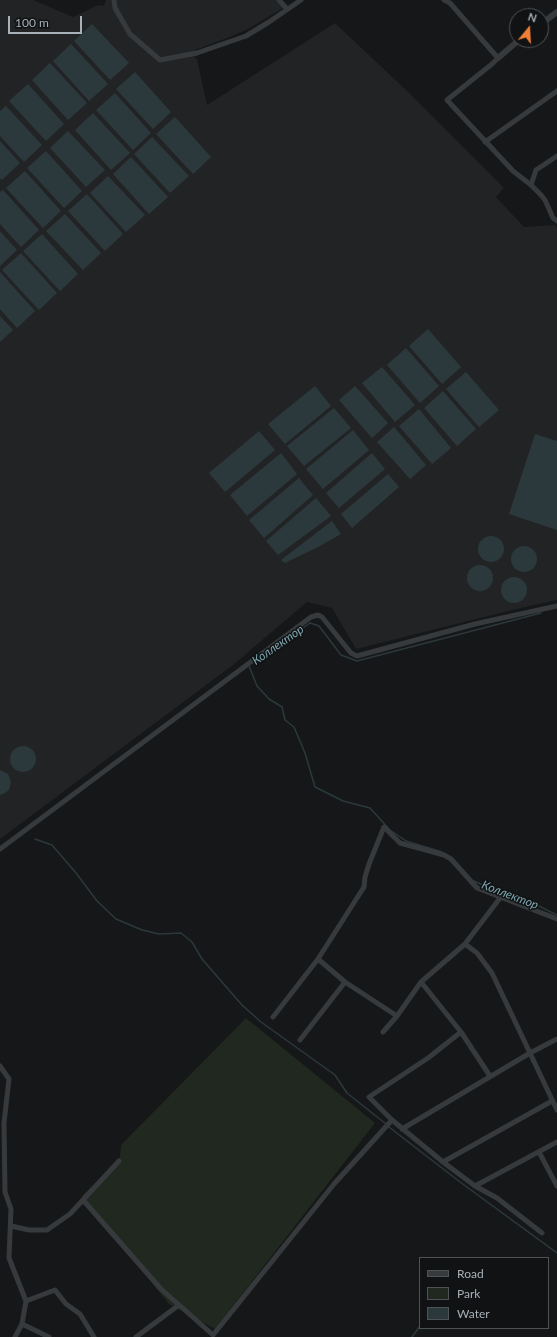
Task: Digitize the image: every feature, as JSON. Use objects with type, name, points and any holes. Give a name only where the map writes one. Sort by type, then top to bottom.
[{"type":"street","points":[[114,0],[115,8],[130,34],[160,60],[197,53],[246,36],[301,0]]},
{"type":"street","points":[[279,0],[287,9]]},
{"type":"street","points":[[444,0],[450,3],[498,58]]},
{"type":"street","points":[[510,48],[447,100],[513,171],[531,185],[545,200],[553,218],[557,221]]},
{"type":"street","points":[[485,142],[557,91]]},
{"type":"street","points":[[531,185],[536,170],[557,156]]},
{"type":"street","points":[[0,849],[311,617],[318,615],[322,617],[351,653],[357,656],[475,624],[557,606]]},
{"type":"street","points":[[273,1017],[318,959],[364,887],[369,864],[384,828],[400,844],[444,855],[451,859],[476,888],[500,898],[516,902],[557,919]]},
{"type":"street","points":[[383,1032],[397,1016],[421,982],[465,944],[500,898]]},
{"type":"street","points":[[465,944],[477,953],[492,974],[557,1110]]},
{"type":"street","points":[[318,959],[345,982],[397,1016]]},
{"type":"street","points":[[300,1040],[345,982]]},
{"type":"street","points":[[421,982],[461,1032],[490,1076]]},
{"type":"street","points":[[461,1032],[428,1058],[369,1097],[389,1124],[402,1128],[443,1162],[475,1186],[497,1198],[542,1233]]},
{"type":"street","points":[[402,1128],[530,1053],[557,1039]]},
{"type":"street","points":[[0,1066],[9,1079],[4,1123],[5,1192],[11,1209],[9,1258],[26,1300],[22,1324],[15,1337]]},
{"type":"street","points":[[443,1162],[552,1101]]},
{"type":"street","points":[[83,1200],[161,1289],[213,1335],[334,1184],[389,1124]]},
{"type":"street","points":[[475,1186],[557,1142]]},
{"type":"street","points":[[539,1152],[557,1186]]},
{"type":"street","points":[[11,1226],[29,1230],[48,1230],[70,1214],[119,1161]]},
{"type":"street","points":[[26,1300],[55,1290],[66,1304],[80,1314],[94,1337]]},
{"type":"street","points":[[136,1337],[179,1305]]},
{"type":"street","points":[[22,1324],[49,1337]]},
{"type":"shaded area","points":[[0,0],[33,0],[73,17],[98,5],[104,6],[106,0],[276,0],[283,8],[248,29],[195,50],[197,56],[194,57],[197,59],[207,105],[335,23],[406,90],[504,188],[496,197],[524,227],[555,225],[557,228],[557,600],[356,649],[332,608],[307,602],[233,665],[0,839]]},
{"type":"green space","points":[[246,1018],[375,1123],[215,1329],[169,1304],[82,1196],[120,1158],[121,1145]]},
{"type":"water","points":[[92,24],[129,63],[110,80],[74,41]]},
{"type":"water","points":[[71,44],[108,84],[89,101],[53,61]]},
{"type":"water","points":[[50,63],[87,103],[68,120],[32,80]]},
{"type":"water","points":[[135,72],[171,112],[153,129],[116,89]]},
{"type":"water","points":[[28,84],[64,124],[46,141],[9,101]]},
{"type":"water","points":[[115,93],[151,133],[133,150],[96,110]]},
{"type":"water","points":[[6,106],[42,145],[24,162],[0,136],[0,111]]},
{"type":"water","points":[[93,113],[130,153],[111,170],[75,130]]},
{"type":"water","points":[[175,117],[211,157],[193,174],[156,134]]},
{"type":"water","points":[[68,131],[105,170],[86,187],[50,148]]},
{"type":"water","points":[[152,137],[189,176],[170,193],[134,154]]},
{"type":"water","points":[[0,141],[20,163],[2,180],[0,178]]},
{"type":"water","points":[[46,151],[82,191],[64,208],[27,168]]},
{"type":"water","points":[[131,157],[168,197],[149,214],[113,174]]},
{"type":"water","points":[[25,171],[61,211],[43,228],[6,188]]},
{"type":"water","points":[[108,176],[145,215],[126,232],[90,193]]},
{"type":"water","points":[[3,190],[39,230],[21,247],[0,224],[0,192]]},
{"type":"water","points":[[87,194],[123,234],[105,251],[68,211]]},
{"type":"water","points":[[65,214],[101,253],[83,270],[46,231]]},
{"type":"water","points":[[0,231],[17,250],[0,266]]},
{"type":"water","points":[[42,234],[78,274],[60,291],[23,251]]},
{"type":"water","points":[[21,253],[57,293],[39,310],[2,270]]},
{"type":"water","points":[[0,272],[35,311],[17,328],[0,309]]},
{"type":"water","points":[[0,316],[13,330],[0,342]]},
{"type":"water","points":[[428,329],[461,367],[442,384],[409,346]]},
{"type":"water","points":[[406,348],[439,386],[420,403],[387,365]]},
{"type":"water","points":[[382,367],[415,405],[395,422],[362,383]]},
{"type":"water","points":[[466,372],[499,410],[479,427],[446,389]]},
{"type":"water","points":[[315,386],[331,406],[285,444],[268,424]]},
{"type":"water","points":[[355,386],[388,423],[372,438],[339,400]]},
{"type":"water","points":[[443,391],[476,429],[457,446],[424,408]]},
{"type":"water","points":[[334,408],[351,428],[304,466],[287,446]]},
{"type":"water","points":[[419,409],[451,448],[432,464],[399,426]]},
{"type":"water","points":[[394,427],[426,465],[410,479],[377,442]]},
{"type":"water","points":[[353,430],[369,450],[323,489],[306,469]]},
{"type":"water","points":[[259,431],[275,450],[225,492],[209,473]]},
{"type":"water","points":[[535,434],[557,441],[557,530],[509,514]]},
{"type":"water","points":[[281,453],[297,474],[247,516],[230,495]]},
{"type":"water","points":[[372,453],[385,469],[339,508],[326,493]]},
{"type":"water","points":[[388,474],[399,487],[352,528],[341,514]]},
{"type":"water","points":[[299,478],[313,495],[264,538],[249,520]]},
{"type":"water","points":[[316,498],[331,516],[278,555],[266,541]]},
{"type":"water","points":[[332,521],[341,534],[285,563],[281,560]]},
{"type":"water","points":[[491,536],[500,540],[504,549],[500,558],[491,562],[482,558],[478,549],[482,540]]},
{"type":"water","points":[[524,546],[533,550],[537,559],[533,568],[524,572],[515,568],[511,559],[515,550]]},
{"type":"water","points":[[480,565],[489,569],[493,578],[489,587],[480,591],[471,587],[467,578],[471,569]]},
{"type":"water","points":[[514,577],[523,581],[527,590],[523,599],[514,603],[505,599],[501,590],[505,581]]},
{"type":"water","points":[[23,746],[32,750],[36,759],[32,768],[23,772],[14,768],[10,759],[14,750]]},
{"type":"water","points":[[0,770],[8,774],[11,782],[9,790],[0,795]]},
{"type":"waterway","name":"Коллектор","points":[[264,655],[310,623],[319,626],[341,655],[357,661],[541,613]]},
{"type":"waterway","name":"Коллектор","points":[[249,666],[257,686],[269,699],[282,707],[285,720],[294,727],[305,753],[315,787],[343,801],[370,808],[390,830],[406,841],[442,852]]},
{"type":"waterway","points":[[35,839],[52,845],[97,901],[116,919],[142,930],[159,934],[181,933],[192,942],[202,959],[242,1005],[261,1022],[335,1075],[347,1093],[386,1124]]},
{"type":"waterway","name":"Коллектор","points":[[474,881],[500,893],[533,903],[557,915]]},
{"type":"waterway","points":[[389,1127],[460,1182],[557,1253]]},
{"type":"waterway","points":[[412,1337],[419,1327]]}]
